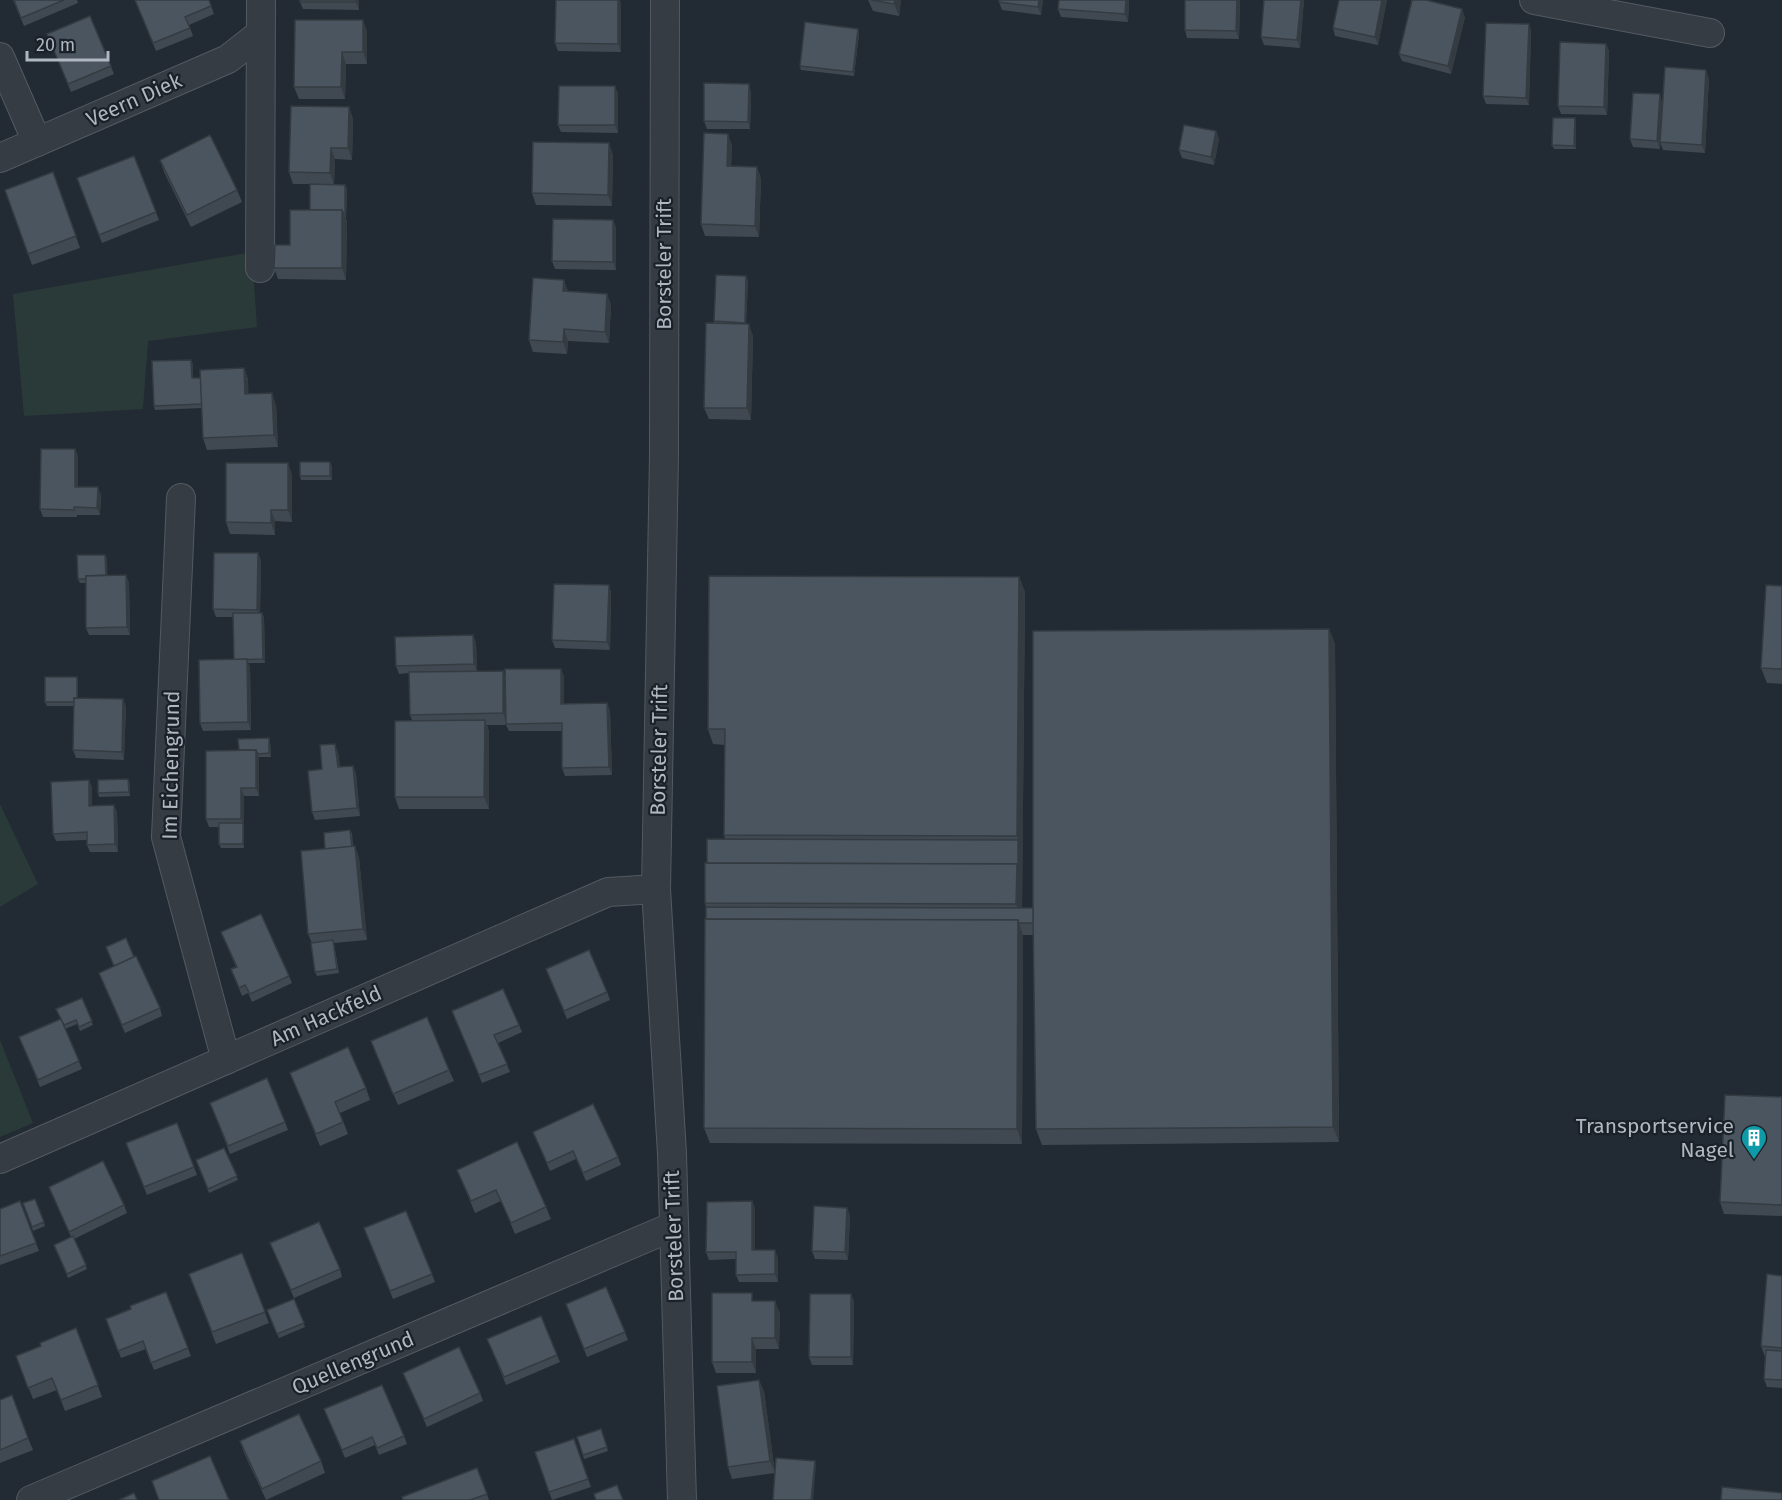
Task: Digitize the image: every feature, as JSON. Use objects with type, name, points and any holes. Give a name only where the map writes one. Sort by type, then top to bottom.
[{"type":"street","points":[[260,268],[261,0]]},
{"type":"street","name":"Borsteler Trift","points":[[665,0],[664,455],[656,888],[672,1154],[682,1500]]},
{"type":"street","points":[[1534,0],[1710,33]]},
{"type":"street","name":"Veern Diek","points":[[0,158],[228,59],[260,34]]},
{"type":"street","points":[[0,57],[37,142]]},
{"type":"street","name":"Im Eichengrund","points":[[181,498],[166,837],[226,1060]]},
{"type":"street","name":"Am Hackfeld","points":[[0,1159],[608,892],[656,888]]},
{"type":"street","name":"Quellengrund","points":[[31,1500],[674,1226]]},
{"type":"shaded area","points":[[252,252],[257,327],[148,341],[143,409],[24,416],[13,294]]},
{"type":"shaded area","points":[[0,804],[38,884],[0,907]]},
{"type":"shaded area","points":[[0,1040],[33,1123],[0,1137]]},
{"type":"building","points":[[14,0],[64,0],[21,18]]},
{"type":"building","points":[[135,0],[209,0],[211,6],[185,17],[190,28],[153,43]]},
{"type":"building","points":[[300,0],[356,0],[356,2],[300,2]]},
{"type":"building","points":[[556,0],[618,0],[618,44],[555,43]]},
{"type":"building","points":[[871,0],[895,0],[894,4]]},
{"type":"building","points":[[999,0],[1039,0],[1038,7],[999,2]]},
{"type":"building","points":[[1059,0],[1126,0],[1125,14],[1058,9]]},
{"type":"building","points":[[1185,0],[1237,0],[1236,31],[1185,30]]},
{"type":"building","points":[[1264,0],[1301,0],[1297,40],[1261,37]]},
{"type":"building","points":[[1339,0],[1382,0],[1375,37],[1333,28]]},
{"type":"building","points":[[1412,0],[1426,0],[1462,9],[1448,66],[1399,54]]},
{"type":"building","points":[[90,16],[111,66],[68,84],[47,34]]},
{"type":"building","points":[[295,20],[363,20],[363,52],[342,52],[341,87],[294,87]]},
{"type":"building","points":[[805,22],[858,29],[853,72],[800,66]]},
{"type":"building","points":[[1486,23],[1529,24],[1526,98],[1483,96]]},
{"type":"building","points":[[1560,42],[1606,44],[1604,107],[1558,106]]},
{"type":"building","points":[[1665,67],[1706,70],[1702,145],[1660,142]]},
{"type":"building","points":[[704,83],[749,84],[748,122],[704,121]]},
{"type":"building","points":[[559,86],[615,86],[615,125],[558,125]]},
{"type":"building","points":[[1633,93],[1660,94],[1657,141],[1630,139]]},
{"type":"building","points":[[291,106],[349,107],[348,148],[331,148],[330,173],[289,172]]},
{"type":"building","points":[[1553,118],[1575,118],[1574,146],[1552,145]]},
{"type":"building","points":[[1184,125],[1216,131],[1211,157],[1179,150]]},
{"type":"building","points":[[704,133],[728,134],[727,166],[757,167],[755,226],[701,224]]},
{"type":"building","points":[[210,135],[237,190],[187,215],[160,160]]},
{"type":"building","points":[[533,142],[609,143],[608,195],[532,193]]},
{"type":"building","points":[[134,156],[156,212],[99,235],[77,178]]},
{"type":"building","points":[[53,172],[76,236],[28,254],[5,190]]},
{"type":"building","points":[[310,184],[345,185],[345,214],[342,210],[310,210]]},
{"type":"building","points":[[290,210],[342,210],[342,268],[274,268],[275,245],[290,245]]},
{"type":"building","points":[[553,219],[613,220],[613,262],[552,261]]},
{"type":"building","points":[[716,275],[746,276],[745,323],[714,321]]},
{"type":"building","points":[[533,278],[564,280],[563,291],[607,294],[605,332],[564,329],[563,342],[529,340]]},
{"type":"building","points":[[706,323],[749,324],[747,408],[704,408]]},
{"type":"building","points":[[191,360],[192,378],[201,378],[202,404],[154,406],[152,361]]},
{"type":"building","points":[[244,368],[245,394],[272,393],[274,435],[203,438],[200,370]]},
{"type":"building","points":[[41,449],[75,449],[75,487],[98,487],[97,508],[40,509]]},
{"type":"building","points":[[300,462],[330,462],[330,476],[300,476]]},
{"type":"building","points":[[226,463],[288,463],[288,510],[271,510],[271,523],[226,522]]},
{"type":"building","points":[[214,553],[258,553],[257,610],[213,609]]},
{"type":"building","points":[[77,555],[105,555],[106,575],[86,576],[86,579],[78,579]]},
{"type":"building","points":[[126,575],[127,627],[86,628],[86,576]]},
{"type":"building","points":[[709,576],[1019,577],[1017,836],[724,835],[725,729],[708,729]]},
{"type":"building","points":[[554,584],[609,585],[607,642],[552,640]]},
{"type":"building","points":[[1766,585],[1782,586],[1782,669],[1761,668]]},
{"type":"building","points":[[233,613],[262,613],[263,659],[234,660]]},
{"type":"building","points":[[1329,629],[1333,1127],[1036,1129],[1033,631]]},
{"type":"building","points":[[473,635],[474,664],[396,666],[395,637]]},
{"type":"building","points":[[247,659],[248,722],[200,723],[199,660]]},
{"type":"building","points":[[505,669],[561,669],[561,704],[607,703],[609,767],[562,768],[562,723],[506,724]]},
{"type":"building","points":[[503,671],[503,713],[410,715],[409,672]]},
{"type":"building","points":[[45,677],[77,677],[77,698],[74,698],[74,702],[45,702]]},
{"type":"building","points":[[74,698],[123,699],[122,752],[73,750]]},
{"type":"building","points":[[485,720],[484,797],[395,797],[395,721]]},
{"type":"building","points":[[269,738],[269,753],[258,754],[256,750],[239,750],[238,739]]},
{"type":"building","points":[[335,744],[338,767],[353,766],[357,808],[312,812],[308,771],[322,769],[320,745]]},
{"type":"building","points":[[256,750],[256,788],[241,788],[241,819],[206,819],[206,751]]},
{"type":"building","points":[[128,779],[129,792],[98,793],[98,780]]},
{"type":"building","points":[[89,780],[89,806],[114,805],[115,844],[87,845],[87,832],[53,834],[51,782]]},
{"type":"building","points":[[219,823],[243,823],[243,844],[219,844]]},
{"type":"building","points":[[350,830],[352,847],[325,849],[324,833]]},
{"type":"building","points":[[707,839],[1018,840],[1018,868],[1017,864],[707,863]]},
{"type":"building","points":[[355,846],[363,929],[308,934],[301,851]]},
{"type":"building","points":[[705,863],[1017,864],[1016,904],[705,903]]},
{"type":"building","points":[[706,907],[1033,908],[1033,923],[1019,923],[1018,920],[706,919]]},
{"type":"building","points":[[261,914],[289,976],[250,994],[245,985],[239,988],[231,969],[237,967],[221,932]]},
{"type":"building","points":[[705,919],[1018,920],[1017,1129],[704,1128]]},
{"type":"building","points":[[126,938],[134,957],[114,966],[106,947]]},
{"type":"building","points":[[333,940],[337,969],[315,972],[311,943]]},
{"type":"building","points":[[589,950],[607,992],[564,1011],[546,969]]},
{"type":"building","points":[[136,956],[160,1008],[122,1025],[99,973]]},
{"type":"building","points":[[503,989],[519,1025],[494,1035],[507,1064],[479,1075],[452,1011]]},
{"type":"building","points":[[82,998],[92,1021],[79,1027],[76,1020],[64,1025],[56,1009]]},
{"type":"building","points":[[427,1017],[449,1070],[393,1094],[371,1041]]},
{"type":"building","points":[[61,1019],[79,1061],[38,1080],[19,1037]]},
{"type":"building","points":[[348,1047],[366,1088],[335,1102],[343,1122],[316,1134],[290,1073]]},
{"type":"building","points":[[267,1078],[285,1122],[228,1146],[210,1103]]},
{"type":"building","name":"Transportservice Nagel","points":[[1725,1095],[1782,1097],[1782,1205],[1720,1202]]},
{"type":"building","points":[[593,1104],[618,1157],[583,1173],[573,1151],[547,1163],[533,1132]]},
{"type":"building","points":[[177,1123],[194,1167],[144,1187],[126,1143]]},
{"type":"building","points":[[517,1142],[546,1207],[511,1223],[496,1190],[471,1201],[457,1170]]},
{"type":"building","points":[[224,1148],[237,1176],[208,1189],[196,1160]]},
{"type":"building","points":[[103,1161],[124,1205],[69,1232],[49,1187]]},
{"type":"building","points":[[35,1199],[44,1222],[32,1227],[23,1203]]},
{"type":"building","points":[[20,1201],[36,1243],[0,1256],[0,1209]]},
{"type":"building","points":[[752,1201],[752,1250],[775,1250],[775,1274],[736,1275],[736,1252],[706,1252],[707,1202]]},
{"type":"building","points":[[814,1206],[847,1208],[845,1252],[812,1251]]},
{"type":"building","points":[[406,1211],[432,1274],[390,1291],[364,1228]]},
{"type":"building","points":[[319,1222],[340,1269],[291,1290],[270,1243]]},
{"type":"building","points":[[73,1236],[86,1265],[67,1274],[54,1245]]},
{"type":"building","points":[[242,1253],[265,1312],[212,1332],[189,1274]]},
{"type":"building","points":[[1767,1274],[1782,1276],[1782,1348],[1761,1346]]},
{"type":"building","points":[[606,1287],[625,1332],[584,1349],[566,1304]]},
{"type":"building","points":[[166,1292],[188,1348],[151,1363],[143,1341],[118,1351],[106,1319],[131,1309],[130,1306]]},
{"type":"building","points":[[712,1293],[752,1293],[752,1301],[775,1301],[775,1338],[752,1338],[752,1362],[712,1362]]},
{"type":"building","points":[[810,1294],[851,1294],[851,1357],[809,1357]]},
{"type":"building","points":[[294,1299],[304,1323],[277,1334],[267,1310]]},
{"type":"building","points":[[541,1316],[557,1355],[504,1377],[487,1339]]},
{"type":"building","points":[[76,1328],[98,1385],[61,1400],[52,1378],[28,1388],[16,1356]]},
{"type":"building","points":[[459,1347],[480,1393],[424,1419],[403,1373]]},
{"type":"building","points":[[1766,1350],[1782,1351],[1782,1380],[1764,1379]]},
{"type":"building","points":[[759,1380],[770,1461],[728,1467],[717,1386]]},
{"type":"building","points":[[382,1385],[404,1436],[377,1448],[372,1437],[342,1450],[324,1409]]},
{"type":"building","points":[[12,1395],[28,1438],[0,1450],[0,1400]]},
{"type":"building","points":[[299,1414],[321,1461],[262,1489],[240,1441]]},
{"type":"building","points":[[601,1429],[607,1447],[583,1455],[577,1437]]},
{"type":"building","points":[[574,1439],[588,1479],[549,1492],[535,1452]]},
{"type":"building","points":[[210,1456],[229,1500],[159,1500],[152,1481]]},
{"type":"building","points":[[776,1458],[815,1461],[811,1500],[773,1500]]},
{"type":"building","points":[[477,1468],[487,1494],[470,1500],[403,1500],[402,1497]]},
{"type":"building","points":[[617,1485],[623,1500],[596,1500],[594,1494]]},
{"type":"building","points":[[1722,1487],[1782,1493],[1782,1500],[1721,1500]]},
{"type":"building","points":[[134,1493],[137,1500],[119,1500]]},
{"type":"place","name":"Transportservice Nagel","points":[[1754,1161]]}]
